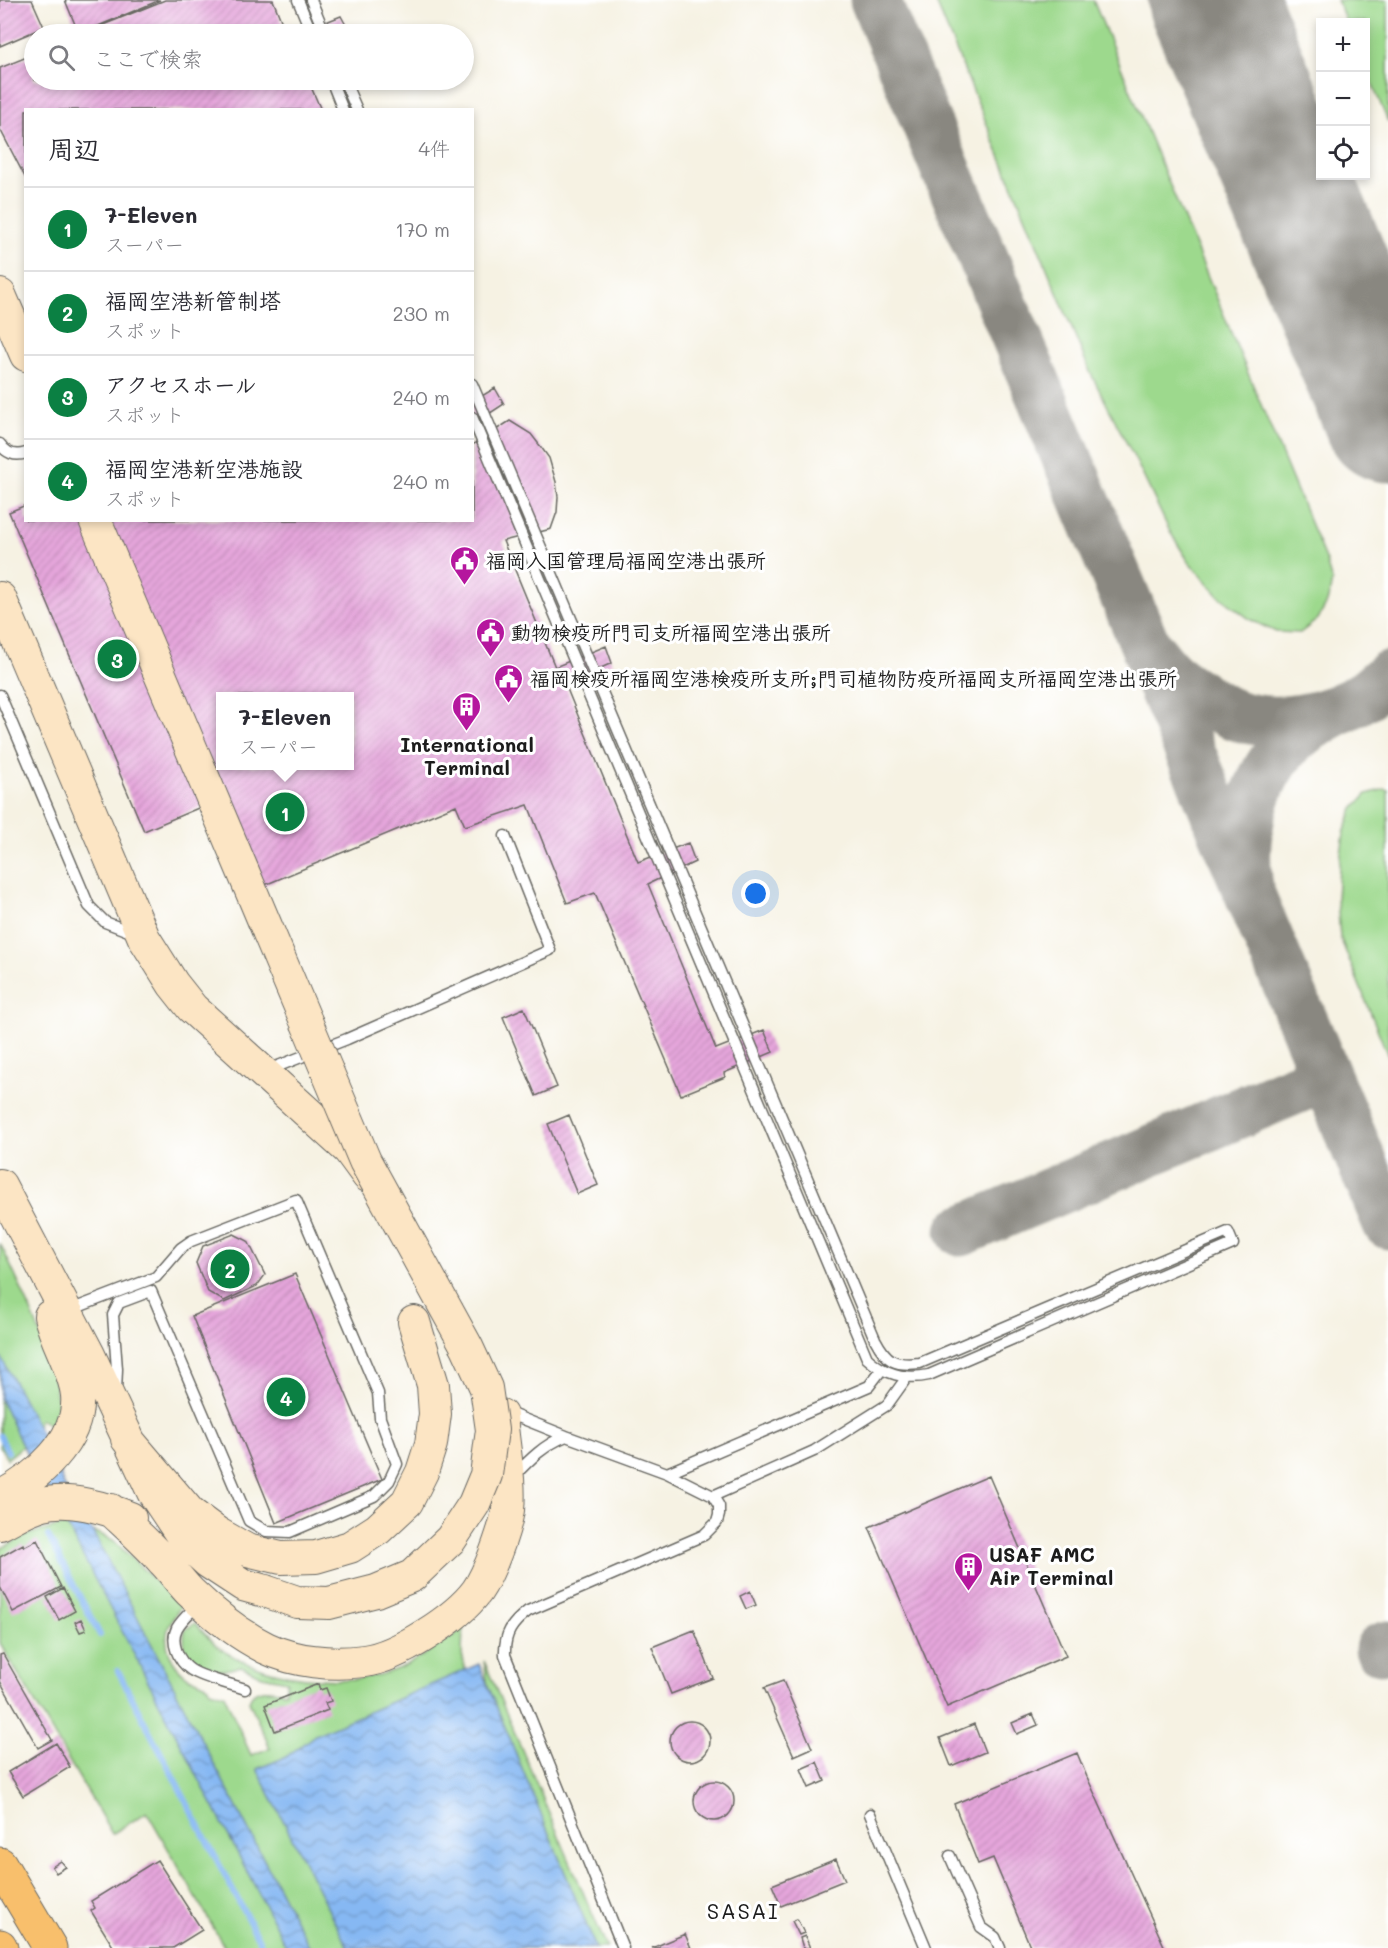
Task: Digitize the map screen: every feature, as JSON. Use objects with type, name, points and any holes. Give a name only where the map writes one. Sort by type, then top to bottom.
[{"type":"highway","points":[[0,1864],[50,1948]]},
{"type":"highway","points":[[0,1897],[31,1948]]},
{"type":"street","points":[[2,291],[24,350]]},
{"type":"street","points":[[0,1185],[89,1355],[153,1492],[187,1543],[207,1562],[243,1585],[297,1602],[329,1603],[376,1591],[412,1576],[451,1539],[474,1504],[486,1474],[492,1430],[486,1388],[467,1347],[365,1161],[96,522]]},
{"type":"street","points":[[0,598],[144,938],[157,962],[192,1008],[349,1150],[362,1166],[472,1350],[500,1410],[508,1483],[508,1511],[499,1544],[477,1590],[444,1623],[397,1651],[365,1661],[322,1662],[290,1658],[265,1647],[216,1616],[111,1510]]},
{"type":"street","points":[[0,1497],[22,1485],[56,1454],[67,1438],[74,1419],[77,1396],[52,1327],[34,1251]]},
{"type":"street","points":[[121,1426],[190,1513],[217,1533],[248,1550],[281,1558],[316,1557],[350,1547],[378,1529],[407,1502],[422,1472],[431,1443],[435,1414],[433,1385],[414,1322]]},
{"type":"street","points":[[0,1524],[44,1503],[80,1503],[111,1510],[187,1543]]},
{"type":"lane","points":[[298,0],[308,24]]},
{"type":"lane","points":[[311,0],[321,24]]},
{"type":"lane","points":[[335,90],[343,108]]},
{"type":"lane","points":[[348,90],[356,108]]},
{"type":"lane","points":[[2,291],[24,333]]},
{"type":"lane","points":[[474,389],[875,1339],[886,1357],[906,1365],[920,1363],[1228,1232],[1233,1244],[930,1375],[907,1377],[882,1369],[867,1358],[474,422]]},
{"type":"lane","points":[[0,444],[8,453],[15,455],[24,453]]},
{"type":"lane","points":[[0,695],[89,906],[105,922],[144,938]]},
{"type":"lane","points":[[262,1073],[550,950],[505,836]]},
{"type":"lane","points":[[65,1311],[156,1276],[181,1248],[192,1241],[296,1200],[378,1393],[380,1418],[397,1464],[389,1481],[374,1496],[290,1532],[266,1531],[249,1521],[151,1291],[119,1303],[113,1315],[121,1426]]},
{"type":"lane","points":[[667,1473],[869,1386],[882,1369]]},
{"type":"lane","points":[[713,1496],[814,1451],[887,1405],[907,1377]]},
{"type":"lane","points":[[500,1410],[667,1473],[713,1496],[719,1506],[717,1522],[704,1535],[528,1611],[513,1622],[506,1638],[505,1655],[623,1948]]},
{"type":"lane","points":[[508,1483],[541,1449],[566,1436]]},
{"type":"lane","points":[[200,1601],[177,1628],[174,1642],[177,1652],[192,1670],[244,1689]]},
{"type":"lane","points":[[870,1814],[926,1948]]},
{"type":"lane","points":[[950,1856],[981,1927],[995,1937],[1000,1948]]},
{"type":"green space","points":[[935,0],[1093,0],[1326,561],[1332,582],[1327,603],[1318,619],[1300,633],[1276,632],[1251,620],[1219,596],[1189,562],[1170,532],[1091,374]]},
{"type":"green space","points":[[1337,0],[1388,0],[1388,122],[1370,78],[1370,18],[1344,18]]},
{"type":"green space","points":[[1388,790],[1388,1056],[1340,937],[1337,899],[1344,833],[1353,809],[1367,794]]},
{"type":"green space","points":[[0,1243],[41,1335],[56,1387],[57,1409],[52,1426],[40,1419],[30,1440],[7,1459],[0,1446]]},
{"type":"green space","points":[[60,1526],[88,1529],[113,1540],[181,1606],[170,1623],[167,1633],[169,1654],[176,1666],[187,1676],[203,1683],[210,1690],[224,1694],[251,1755],[270,1748],[249,1701],[251,1696],[264,1690],[285,1692],[287,1681],[262,1676],[241,1666],[219,1670],[200,1666],[192,1660],[184,1642],[185,1630],[195,1623],[217,1646],[256,1666],[304,1678],[329,1680],[354,1679],[397,1669],[427,1653],[456,1634],[463,1626],[462,1654],[485,1770],[503,1785],[484,1661],[607,1948],[225,1948],[147,1812],[112,1834],[0,1643],[0,1549],[29,1534]]},
{"type":"water","points":[[0,1355],[58,1466],[63,1484],[93,1532],[310,1948],[287,1948],[61,1514],[22,1445],[0,1398]]},
{"type":"water","points":[[479,1664],[596,1948],[348,1948],[257,1769],[286,1757],[315,1735]]},
{"type":"building","points":[[0,0],[32,0],[43,24],[24,24],[24,36],[0,46]]},
{"type":"building","points":[[65,0],[160,0],[103,24],[75,24]]},
{"type":"building","points":[[165,0],[273,0],[282,23],[285,24],[106,24]]},
{"type":"building","points":[[341,16],[345,24],[321,24]]},
{"type":"building","points":[[24,58],[24,90],[312,90],[320,108],[24,108],[24,175],[0,129],[0,68]]},
{"type":"building","points":[[495,388],[504,404],[474,424],[474,401]]},
{"type":"building","name":"International Terminal","points":[[510,421],[531,434],[549,458],[556,482],[557,512],[551,529],[503,541],[555,667],[606,646],[612,663],[565,684],[638,862],[688,843],[695,862],[648,884],[716,1049],[764,1030],[773,1052],[724,1073],[725,1077],[681,1095],[595,893],[567,903],[528,805],[465,826],[456,805],[260,887],[222,798],[144,831],[9,512],[24,506],[24,522],[474,522],[474,444]]},
{"type":"building","points":[[524,1008],[557,1087],[536,1096],[503,1017]]},
{"type":"building","points":[[569,1115],[598,1185],[577,1194],[548,1124]]},
{"type":"building","points":[[234,1234],[248,1241],[265,1275],[257,1286],[224,1301],[208,1292],[196,1263],[203,1246]]},
{"type":"building","points":[[295,1274],[382,1479],[276,1523],[192,1316]]},
{"type":"building","name":"USAF AMC Air Terminal","points":[[989,1476],[1066,1656],[947,1707],[869,1527]]},
{"type":"building","points":[[37,1540],[61,1587],[13,1612],[0,1587],[0,1557],[23,1544],[24,1547]]},
{"type":"building","points":[[63,1588],[75,1611],[59,1620],[47,1597]]},
{"type":"building","points":[[750,1591],[756,1605],[746,1609],[740,1596]]},
{"type":"building","points":[[81,1619],[86,1630],[80,1632],[75,1622]]},
{"type":"building","points":[[694,1630],[713,1678],[671,1694],[652,1647]]},
{"type":"building","points":[[3,1654],[52,1740],[38,1748],[0,1681],[0,1655]]},
{"type":"building","points":[[783,1681],[812,1748],[794,1756],[764,1688]]},
{"type":"building","points":[[318,1684],[320,1690],[326,1688],[331,1701],[325,1703],[328,1710],[275,1731],[265,1705]]},
{"type":"building","points":[[1033,1714],[1038,1725],[1017,1734],[1012,1723]]},
{"type":"building","points":[[690,1721],[698,1722],[704,1727],[709,1733],[709,1749],[704,1755],[698,1760],[690,1761],[682,1760],[676,1755],[671,1749],[670,1741],[671,1733],[676,1727],[682,1722]]},
{"type":"building","points":[[974,1724],[985,1752],[951,1766],[940,1738]]},
{"type":"building","points":[[56,1743],[70,1767],[23,1796],[8,1772]]},
{"type":"building","points":[[1077,1753],[1165,1948],[1031,1948],[993,1858],[978,1864],[954,1804]]},
{"type":"building","points":[[817,1762],[825,1781],[809,1788],[801,1769]]},
{"type":"building","points":[[714,1781],[722,1782],[728,1787],[733,1793],[733,1809],[728,1815],[722,1820],[714,1821],[706,1820],[700,1815],[695,1809],[694,1801],[695,1793],[700,1787],[706,1782]]},
{"type":"building","points":[[836,1859],[845,1880],[781,1906],[772,1885]]},
{"type":"building","points":[[157,1860],[202,1930],[173,1948],[114,1948],[91,1911],[95,1908],[91,1901]]},
{"type":"building","points":[[61,1861],[66,1867],[56,1873],[52,1867]]},
{"type":"building","points":[[797,1919],[804,1933],[799,1935],[792,1921]]},
{"type":"building","points":[[685,1934],[691,1948],[652,1948]]},
{"type":"building","points":[[805,1936],[810,1948],[803,1948],[800,1938]]},
{"type":"waterway","points":[[0,1436],[8,1452]]},
{"type":"waterway","points":[[48,1536],[100,1635]]},
{"type":"waterway","points":[[118,1671],[263,1948]]},
{"type":"taxiway","points":[[875,0],[1388,1224]]},
{"type":"taxiway","points":[[1154,656],[1178,681],[1221,709],[1264,721],[1301,719],[1336,710],[1367,694],[1388,676]]},
{"type":"taxiway","points":[[1247,878],[1246,840],[1260,784],[1269,767],[1294,738],[1332,713]]},
{"type":"taxiway","points":[[961,1231],[1305,1085],[1312,1078],[1315,1070],[1316,1052]]},
{"type":"taxiway","points":[[1380,1649],[1388,1646]]},
{"type":"runway","points":[[1212,0],[1388,418]]},
{"type":"place","name":"福岡入国管理局福岡空港出張所","points":[[465,586]]},
{"type":"place","name":"動物検疫所門司支所福岡空港出張所","points":[[490,658]]},
{"type":"place","name":"アクセスホール","points":[[117,659]]},
{"type":"place","name":"福岡検疫所福岡空港検疫所支所;門司植物防疫所福岡支所福岡空港出張所","points":[[509,704]]},
{"type":"place","name":"International Terminal","points":[[467,732]]},
{"type":"place","name":"7-Eleven","points":[[285,812]]},
{"type":"place","name":"福岡空港新管制塔","points":[[230,1269]]},
{"type":"place","name":"福岡空港新空港施設","points":[[286,1397]]},
{"type":"place","name":"USAF AMC Air Terminal","points":[[968,1592]]},
{"type":"district","name":"SASAI","points":[[743,1910]]}]
